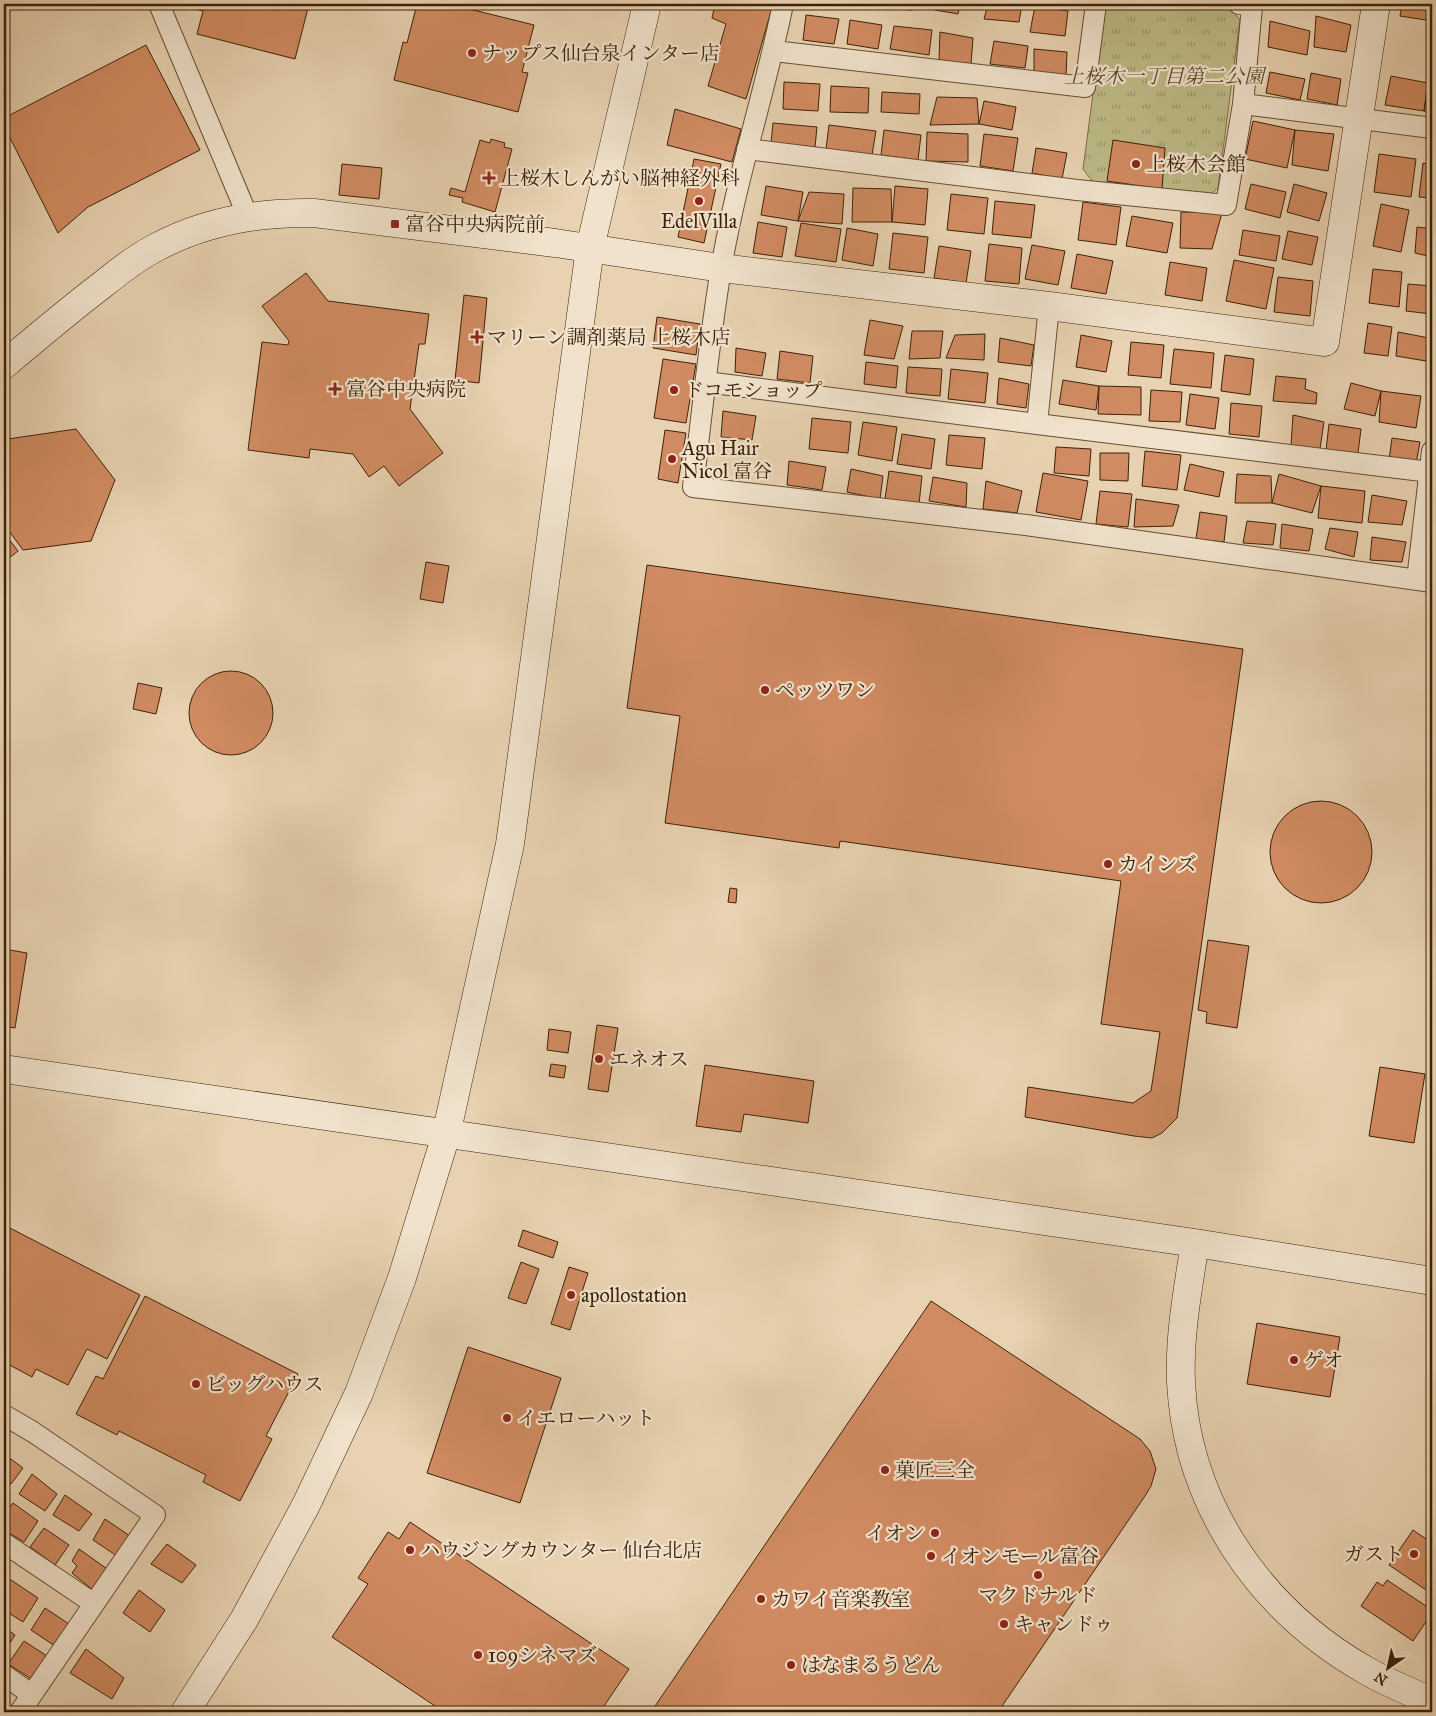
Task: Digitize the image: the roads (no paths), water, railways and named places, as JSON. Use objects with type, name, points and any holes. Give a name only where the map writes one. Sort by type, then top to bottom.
[{"type":"street","points":[[159,4],[248,217]]},
{"type":"street","points":[[185,1712],[245,1618],[306,1506],[359,1393],[402,1278],[446,1135],[510,844],[590,248],[647,4]]},
{"type":"street","points":[[783,4],[774,51],[747,149],[721,268],[693,487],[1026,525],[1425,581],[1432,451]]},
{"type":"street","points":[[774,51],[1085,86],[1096,4]]},
{"type":"street","points":[[747,149],[1077,190],[1226,205],[1243,104],[1252,6],[1240,4]]},
{"type":"street","points":[[4,365],[81,301],[120,271],[155,248],[200,228],[248,217],[284,212],[314,213],[590,248],[721,268],[1049,306],[1325,342],[1376,4]]},
{"type":"street","points":[[1243,104],[1432,128]]},
{"type":"street","points":[[1037,424],[1049,306]]},
{"type":"street","points":[[706,382],[1430,472]]},
{"type":"street","points":[[4,1069],[1195,1243],[1432,1280]]},
{"type":"street","points":[[1195,1243],[1182,1330],[1181,1382],[1187,1434],[1201,1482],[1218,1520],[1239,1557],[1260,1584],[1295,1621],[1330,1648],[1368,1672],[1432,1702]]},
{"type":"street","points":[[4,1415],[33,1432],[155,1515],[20,1712]]},
{"type":"street","points":[[4,1543],[93,1604]]},
{"type":"street","points":[[4,1675],[31,1694]]},
{"type":"place","name":"ナップス仙台泉インター店","points":[[472,53]]},
{"type":"place","name":"上桜木会館","points":[[1136,164]]},
{"type":"place","name":"上桜木しんがい脳神経外科","points":[[489,178]]},
{"type":"place","name":"EdelVilla","points":[[699,201]]},
{"type":"place","name":"富谷中央病院前","points":[[395,224]]},
{"type":"place","name":"マリーン調剤薬局 上桜木店","points":[[477,337]]},
{"type":"place","name":"富谷中央病院","points":[[335,389]]},
{"type":"place","name":"ドコモショップ","points":[[674,390]]},
{"type":"place","name":"Agu Hair Nicol 富谷","points":[[672,459]]},
{"type":"place","name":"ペッツワン","points":[[765,690]]},
{"type":"place","name":"カインズ","points":[[1108,864]]},
{"type":"place","name":"エネオス","points":[[599,1059]]},
{"type":"place","name":"apollostation","points":[[571,1295]]},
{"type":"place","name":"ゲオ","points":[[1294,1360]]},
{"type":"place","name":"ビッグハウス","points":[[196,1384]]},
{"type":"place","name":"イエローハット","points":[[507,1418]]},
{"type":"place","name":"菓匠三全","points":[[885,1470]]},
{"type":"place","name":"イオン","points":[[935,1533]]},
{"type":"place","name":"ハウジングカウンター 仙台北店","points":[[410,1550]]},
{"type":"place","name":"ガスト","points":[[1414,1554]]},
{"type":"place","name":"イオンモール富谷","points":[[931,1556]]},
{"type":"place","name":"マクドナルド","points":[[1038,1575]]},
{"type":"place","name":"カワイ音楽教室","points":[[761,1599]]},
{"type":"place","name":"キャンドゥ","points":[[1004,1624]]},
{"type":"place","name":"109シネマズ","points":[[478,1655]]},
{"type":"place","name":"はなまるうどん","points":[[791,1665]]},
{"type":"park label","name":"上桜木一丁目第二公園","points":[[1164,76]]}]
